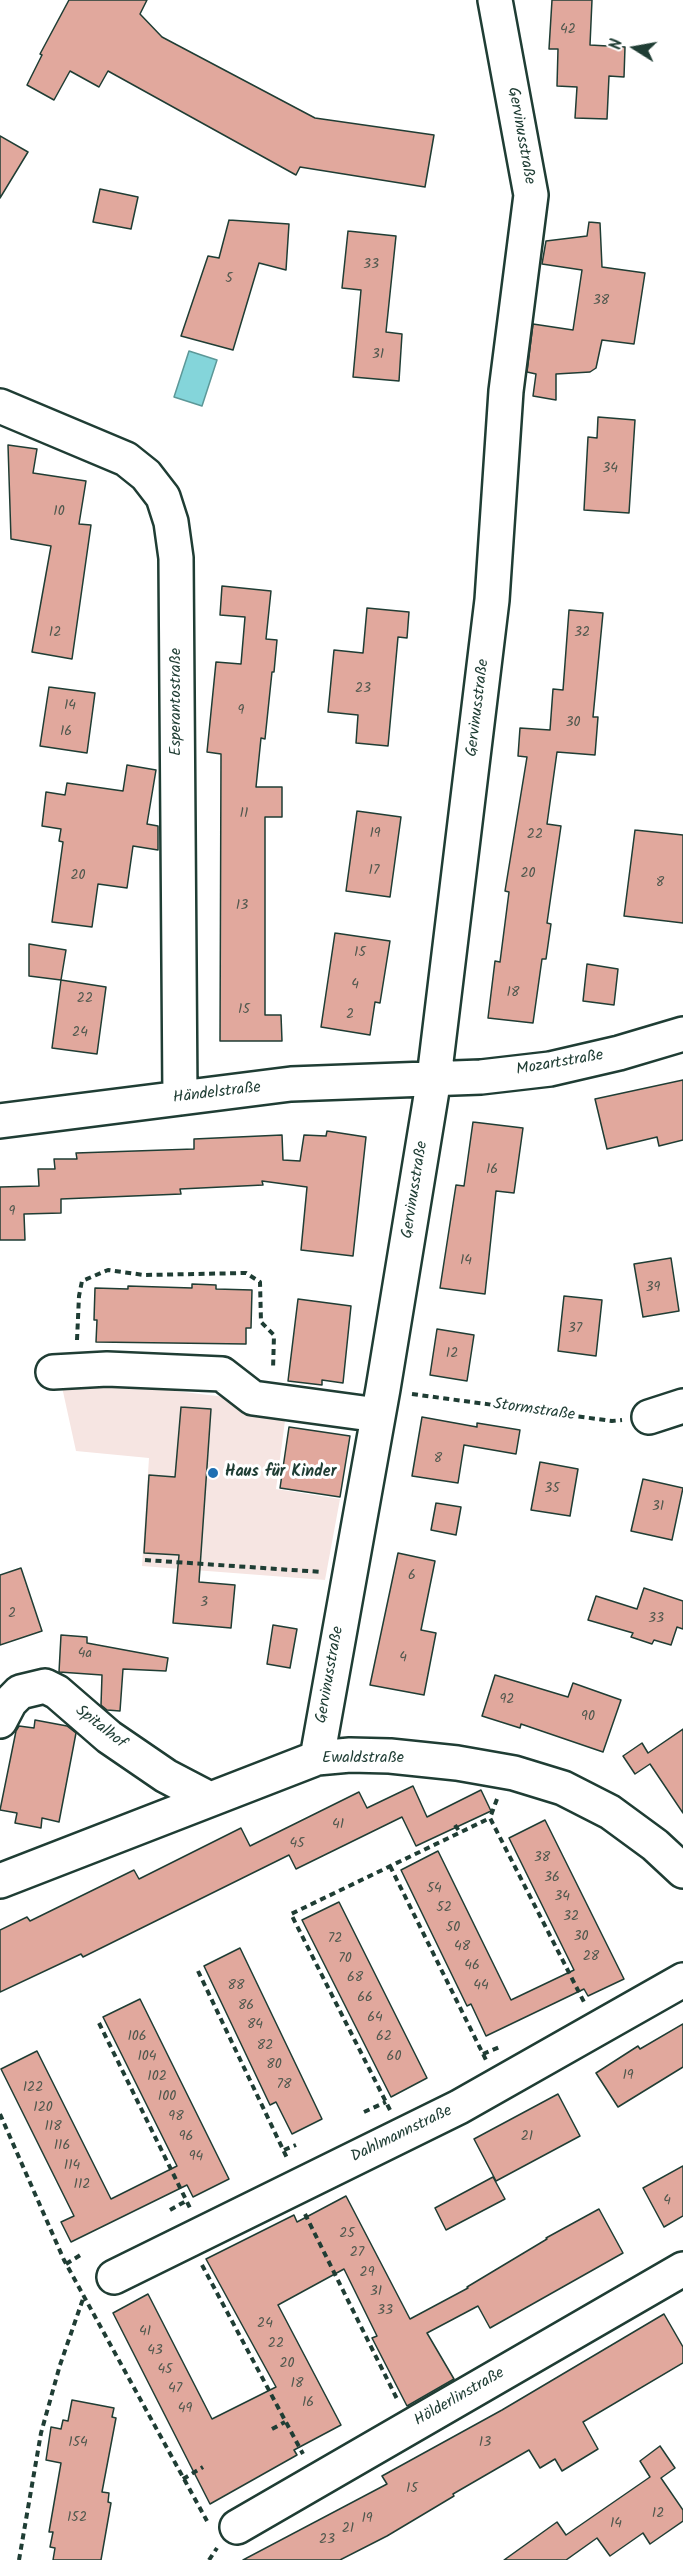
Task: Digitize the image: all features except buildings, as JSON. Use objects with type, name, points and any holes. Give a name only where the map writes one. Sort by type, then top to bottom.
[{"type":"street","name":"Gervinusstraße","points":[[316,1758],[381,1402],[434,1078],[492,600],[506,391],[531,195],[495,0]]},
{"type":"street","name":"Esperantostraße","points":[[0,406],[126,459],[146,476],[163,497],[171,522],[176,558],[180,1098]]},
{"type":"street","name":"Mozartstraße","points":[[434,1078],[481,1077],[550,1069],[619,1053],[683,1034]]},
{"type":"street","name":"Händelstraße","points":[[0,1121],[291,1084],[434,1078]]},
{"type":"street","points":[[65,1371],[107,1369],[222,1374],[253,1398],[272,1401],[381,1402]]},
{"type":"street","points":[[649,1417],[683,1406]]},
{"type":"street","name":"Spitalhof","points":[[0,1721],[10,1702],[20,1692],[45,1686],[57,1692],[109,1737],[166,1776],[210,1799]]},
{"type":"street","name":"Ewaldstraße","points":[[0,1881],[316,1758],[350,1755],[390,1756],[457,1763],[514,1773],[563,1788],[610,1812],[655,1845],[683,1871]]},
{"type":"street","name":"Dahlmannstraße","points":[[114,2277],[403,2135],[498,2085],[683,1980]]},
{"type":"street","name":"Hölderlinstraße","points":[[223,2537],[683,2270]]},
{"type":"path","points":[[65,1371],[82,1281],[108,1270],[144,1275],[246,1273],[260,1282],[261,1322],[274,1335],[272,1401]]},
{"type":"path","name":"Stormstraße","points":[[381,1402],[612,1421],[649,1417]]},
{"type":"path","points":[[145,1560],[350,1575]]},
{"type":"path","points":[[403,2135],[291,1914],[490,1818],[500,1792],[514,1773]]},
{"type":"path","points":[[490,1818],[597,2028]]},
{"type":"path","points":[[455,1825],[459,1832]]},
{"type":"path","points":[[390,1866],[498,2085]]},
{"type":"path","points":[[198,1971],[284,2150],[297,2187],[400,2404]]},
{"type":"path","points":[[99,2023],[186,2201],[196,2237],[285,2421],[317,2481]]},
{"type":"path","points":[[483,2054],[507,2043]]},
{"type":"path","points":[[364,2112],[386,2102]]},
{"type":"path","points":[[0,2114],[66,2264],[183,2479],[223,2537]]},
{"type":"path","points":[[284,2150],[296,2145]]},
{"type":"path","points":[[170,2210],[186,2201]]},
{"type":"path","points":[[66,2264],[82,2254]]},
{"type":"path","points":[[19,2560],[41,2433],[60,2365],[84,2296]]},
{"type":"path","points":[[272,2429],[285,2421]]},
{"type":"path","points":[[183,2479],[203,2467]]},
{"type":"shaded area","name":"Haus für Kinder","points":[[62,1387],[151,1388],[233,1398],[286,1413],[276,1489],[340,1499],[325,1580],[142,1566],[149,1458],[76,1451]]},
{"type":"water","points":[[189,351],[217,360],[202,406],[174,397]]},
{"type":"place","name":"Haus für Kinder","points":[[213,1473]]}]
